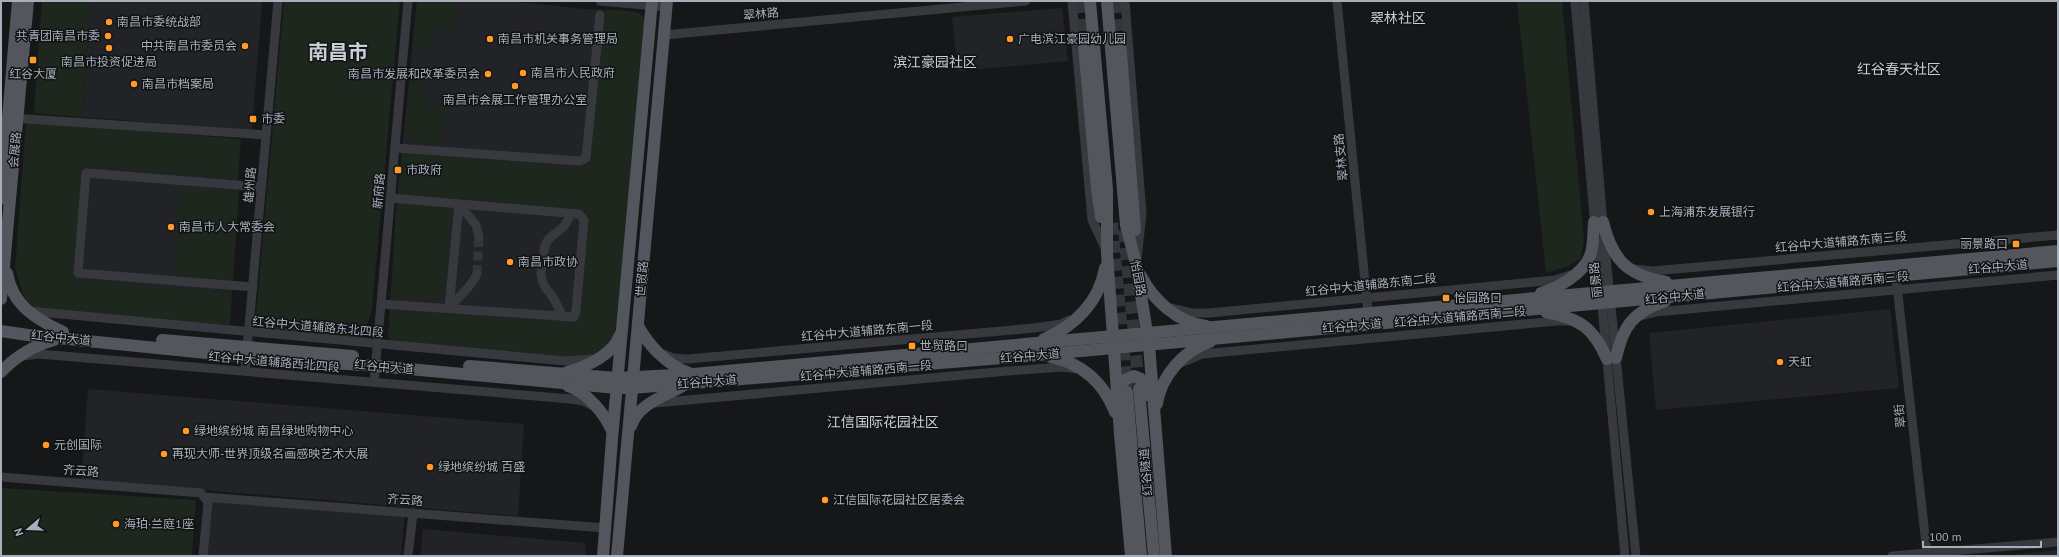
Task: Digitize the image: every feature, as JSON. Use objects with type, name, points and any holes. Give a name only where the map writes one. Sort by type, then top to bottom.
[{"type":"main road","name":"会展路","points":[[1,299],[5,260],[19,1]]},
{"type":"main road","points":[[1090,1],[1107,189],[1108,253],[1120,434],[1131,556]]},
{"type":"main road","name":"怡园路","points":[[1107,1],[1126,225],[1136,264],[1149,339],[1166,556]]},
{"type":"main road","name":"世贸路","points":[[603,556],[612,432],[652,4]]},
{"type":"main road","name":"世贸路","points":[[617,556],[667,4]]},
{"type":"main road","points":[[1120,41],[1136,264],[1148,288],[1166,308],[1184,319],[1223,332]]},
{"type":"main road","points":[[1034,343],[1068,327],[1082,315],[1094,298],[1103,279],[1108,253],[1097,189],[1084,46]]},
{"type":"main road","name":"会展路","points":[[1,199],[13,118]]},
{"type":"main road","points":[[1599,222],[1612,251],[1627,267],[1679,290]]},
{"type":"main road","points":[[1527,298],[1546,291],[1577,272],[1590,256],[1599,222]]},
{"type":"main road","name":"红谷中大道","points":[[690,379],[1034,343],[1114,342],[1223,332],[1606,304],[1679,290],[2058,250]]},
{"type":"main road","points":[[1,372],[18,356],[61,335],[29,311],[12,292],[5,260]]},
{"type":"main road","name":"红谷中大道","points":[[1223,332],[1368,312],[1605,290],[1679,290],[1896,277],[2058,261]]},
{"type":"main road","points":[[1531,310],[1559,315],[1584,324],[1611,358],[1620,338],[1632,319],[1679,290]]},
{"type":"main road","name":"红谷中大道","points":[[1,323],[61,335]]},
{"type":"main road","points":[[558,378],[604,355],[618,340],[623,326]]},
{"type":"main road","points":[[628,437],[633,420],[646,405],[690,379],[654,350],[638,326]]},
{"type":"main road","name":"红谷中大道","points":[[1,331],[617,383],[1028,356],[1114,342]]},
{"type":"main road","points":[[1155,417],[1158,398],[1164,382],[1174,366],[1188,353],[1223,332]]},
{"type":"main road","points":[[1028,356],[1044,356],[1059,359],[1088,373],[1101,385],[1110,400],[1117,416],[1120,434]]},
{"type":"main road","points":[[1120,434],[1122,380],[1134,376],[1141,379],[1155,417]]},
{"type":"main road","points":[[558,378],[577,389],[599,409],[606,417],[612,432]]},
{"type":"main road","name":"红谷隧道","points":[[1141,556],[1133,390],[1154,556]]},
{"type":"street","name":"雄州路","points":[[245,371],[278,1]]},
{"type":"street","name":"新府路","points":[[374,382],[408,1]]},
{"type":"street","points":[[600,1],[667,4]]},
{"type":"street","name":"翠林路","points":[[664,35],[1026,1]]},
{"type":"street","points":[[1072,1],[1092,220],[1108,253]]},
{"type":"street","points":[[1125,1],[1142,214],[1136,264]]},
{"type":"street","name":"翠林支路","points":[[1337,1],[1368,312]]},
{"type":"street","name":"丽景路","points":[[1575,1],[1599,222],[1626,556]]},
{"type":"street","name":"丽景路","points":[[1584,1],[1599,222]]},
{"type":"street","points":[[395,148],[580,162],[586,158],[600,15]]},
{"type":"street","points":[[13,118],[266,135]]},
{"type":"street","points":[[252,287],[78,273],[86,173],[262,187]]},
{"type":"street","points":[[381,304],[574,318],[576,311],[584,220],[579,214],[390,198]]},
{"type":"street","points":[[458,204],[476,225],[479,237]]},
{"type":"street","points":[[449,308],[458,204]]},
{"type":"street","points":[[544,251],[545,244],[552,235],[566,225],[571,214]]},
{"type":"street","name":"红谷中大道辅路东南三段","points":[[1627,267],[1652,271],[2058,235]]},
{"type":"street","name":"红谷中大道辅路东南二段","points":[[1166,308],[1192,313],[1209,313],[1555,280],[1577,272]]},
{"type":"street","points":[[449,308],[459,296],[470,288],[477,274]]},
{"type":"street","points":[[541,274],[546,290],[554,298],[563,317]]},
{"type":"street","name":"红谷中大道辅路西南三段","points":[[1632,319],[1656,312],[2058,274]]},
{"type":"street","name":"翠街","points":[[1896,277],[1927,553]]},
{"type":"street","name":"红谷中大道辅路东北四段","points":[[29,311],[248,333],[565,361],[587,360],[604,355]]},
{"type":"street","name":"红谷中大道辅路东南一段","points":[[654,350],[673,358],[696,358],[1034,328],[1061,324],[1082,315]]},
{"type":"street","name":"红谷中大道辅路西南二段","points":[[1174,366],[1202,354],[1556,321],[1584,324]]},
{"type":"street","name":"红谷中大道辅路西北四段","points":[[18,356],[39,354],[571,399],[583,401],[599,409]]},
{"type":"street","name":"丽景路","points":[[1611,358],[1636,556]]},
{"type":"street","name":"红谷中大道辅路西南一段","points":[[646,405],[674,400],[1062,367],[1074,368],[1088,373]]},
{"type":"street","name":"齐云路","points":[[1,477],[201,493],[206,499],[605,528]]},
{"type":"street","points":[[202,556],[206,499]]},
{"type":"street","points":[[408,556],[413,513]]},
{"type":"street","points":[[1892,556],[2058,542]]},
{"type":"shaded area","points":[[42,1],[91,1],[82,117],[34,113]]},
{"type":"shaded area","points":[[91,1],[262,1],[252,130],[82,117]]},
{"type":"shaded area","points":[[284,1],[400,1],[372,309],[363,338],[263,331],[256,315]]},
{"type":"shaded area","points":[[417,1],[507,1],[585,9],[637,12],[644,17],[618,331],[388,337],[396,210]]},
{"type":"shaded area","points":[[417,1],[455,1],[453,28],[432,28],[431,49],[412,47]]},
{"type":"shaded area","points":[[1517,1],[1562,1],[1584,240],[1581,258],[1568,266],[1546,273]]},
{"type":"shaded area","name":"广电滨江豪园幼儿园","points":[[1062,8],[1068,61],[958,71],[952,17]]},
{"type":"shaded area","points":[[605,10],[635,12],[640,14],[647,23],[618,331],[602,349],[593,355],[569,359],[392,342],[388,337],[391,314],[400,311],[575,323],[580,319],[588,213],[580,209],[404,195],[399,188],[402,156],[409,153],[582,168],[589,163]]},
{"type":"shaded area","points":[[410,81],[427,82],[426,106],[446,108],[441,144],[404,139]]},
{"type":"shaded area","points":[[26,122],[241,139],[238,179],[83,166],[74,279],[232,293],[230,325],[36,310],[25,298],[15,269]]},
{"type":"shaded area","points":[[83,166],[238,179],[239,192],[232,293],[74,280]]},
{"type":"shaded area","points":[[181,188],[239,192],[232,280],[174,276]]},
{"type":"shaded area","points":[[405,203],[452,208],[443,299],[398,298],[392,293],[396,210]]},
{"type":"shaded area","name":"天虹","points":[[1890,309],[1899,388],[1656,410],[1649,333]]},
{"type":"shaded area","points":[[88,389],[524,424],[518,516],[81,480]]},
{"type":"shaded area","points":[[1,488],[196,500],[192,556],[1,556]]},
{"type":"shaded area","points":[[204,498],[405,510],[401,556],[203,556]]},
{"type":"shaded area","points":[[423,529],[586,543],[585,556],[420,556]]},
{"type":"shaded area","points":[[2058,550],[2058,556],[2003,556]]},
{"type":"tunnel","points":[[1081,1],[1084,46]]},
{"type":"tunnel","points":[[1117,1],[1120,41]]},
{"type":"tunnel","points":[[1112,223],[1127,388]]},
{"type":"tunnel","points":[[1124,230],[1139,387]]},
{"type":"tunnel","points":[[477,274],[479,237]]},
{"type":"tunnel","points":[[541,274],[544,251]]},
{"type":"place","name":"南昌市委统战部","points":[[109,22]]},
{"type":"place","name":"共青团南昌市委","points":[[108,36]]},
{"type":"place","name":"南昌市机关事务管理局","points":[[490,39]]},
{"type":"place","name":"广电滨江豪园幼儿园","points":[[1010,39]]},
{"type":"place","name":"中共南昌市委员会","points":[[245,46]]},
{"type":"place","name":"南昌市投资促进局","points":[[109,48]]},
{"type":"place","name":"红谷大厦","points":[[33,60]]},
{"type":"place","name":"南昌市人民政府","points":[[523,73]]},
{"type":"place","name":"南昌市发展和改革委员会","points":[[488,74]]},
{"type":"place","name":"南昌市档案局","points":[[134,84]]},
{"type":"place","name":"南昌市会展工作管理办公室","points":[[515,86]]},
{"type":"place","name":"市委","points":[[253,119]]},
{"type":"place","name":"市政府","points":[[398,170]]},
{"type":"place","name":"上海浦东发展银行","points":[[1651,212]]},
{"type":"place","name":"南昌市人大常委会","points":[[171,227]]},
{"type":"place","name":"丽景路口","points":[[2016,244]]},
{"type":"place","name":"南昌市政协","points":[[510,262]]},
{"type":"place","name":"怡园路口","points":[[1446,298]]},
{"type":"place","name":"世贸路口","points":[[912,346]]},
{"type":"place","name":"天虹","points":[[1780,362]]},
{"type":"place","name":"绿地缤纷城 南昌绿地购物中心","points":[[186,431]]},
{"type":"place","name":"元创国际","points":[[46,445]]},
{"type":"place","name":"再现大师-世界顶级名画感映艺术大展","points":[[164,454]]},
{"type":"place","name":"绿地缤纷城 百盛","points":[[430,467]]},
{"type":"place","name":"江信国际花园社区居委会","points":[[825,500]]},
{"type":"place","name":"海珀·兰庭1座","points":[[116,524]]},
{"type":"district","name":"翠林社区","points":[[1398,18]]},
{"type":"district","name":"南昌市","points":[[338,52]]},
{"type":"district","name":"滨江豪园社区","points":[[935,62]]},
{"type":"district","name":"红谷春天社区","points":[[1899,69]]},
{"type":"district","name":"江信国际花园社区","points":[[883,422]]}]
